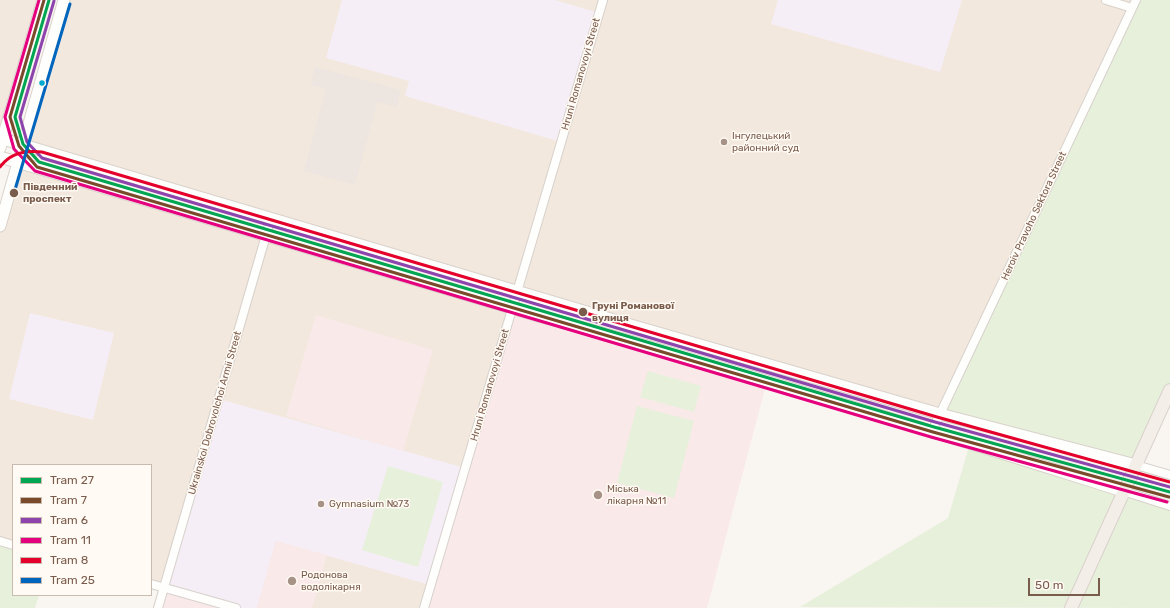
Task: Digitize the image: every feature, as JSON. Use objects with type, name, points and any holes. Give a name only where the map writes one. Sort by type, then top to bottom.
[{"type":"main road","points":[[43,0],[1,144],[23,145],[940,414],[1136,465]]},
{"type":"main road","points":[[0,226],[64,0]]},
{"type":"main road","points":[[0,157],[932,431],[1123,491]]},
{"type":"main road","points":[[1070,608],[1170,390]]},
{"type":"street","name":"Hruni Romanovoyi Street","points":[[424,608],[602,0]]},
{"type":"street","points":[[1106,0],[1134,4]]},
{"type":"street","name":"Heroiv Pravoho Sektora Street","points":[[932,431],[1134,4]]},
{"type":"street","name":"Ukrainskoi Dobrovolchoi Armii Street","points":[[158,608],[271,218]]},
{"type":"street","points":[[1136,465],[1170,475]]},
{"type":"street","points":[[1123,491],[1170,506]]},
{"type":"street","points":[[0,541],[12,544]]},
{"type":"street","points":[[152,584],[236,608]]},
{"type":"shaded area","points":[[0,0],[43,0],[0,148]]},
{"type":"shaded area","points":[[64,0],[1136,0],[940,414],[23,145]]},
{"type":"shaded area","points":[[342,0],[555,0],[599,13],[561,142],[405,96],[409,81],[326,58]]},
{"type":"shaded area","points":[[778,0],[962,0],[940,72],[771,24]]},
{"type":"shaded area","points":[[315,67],[401,90],[397,107],[377,102],[355,185],[304,171],[326,89],[311,85]]},
{"type":"shaded area","points":[[19,162],[512,308],[424,608],[236,608],[152,584],[152,464],[12,464],[12,545],[0,541],[0,226]]},
{"type":"shaded area","name":"Міська лікарня №11","points":[[512,308],[767,381],[707,608],[425,608]]},
{"type":"shaded area","points":[[30,313],[114,333],[93,420],[9,399]]},
{"type":"shaded area","points":[[316,315],[433,350],[403,451],[286,416]]},
{"type":"shaded area","name":"Gymnasium №73","points":[[219,399],[465,468],[430,585],[276,541],[257,608],[236,608],[164,587]]},
{"type":"shaded area","name":"Родонова водолікарня","points":[[276,541],[327,555],[312,608],[257,608]]},
{"type":"shaded area","points":[[164,587],[236,608],[158,608]]},
{"type":"green space","points":[[1136,0],[1170,0],[1170,390],[1136,465],[940,414]]},
{"type":"green space","points":[[648,371],[701,386],[694,412],[640,397]]},
{"type":"green space","points":[[637,406],[694,421],[674,498],[617,483]]},
{"type":"green space","points":[[970,443],[1170,506],[1170,608],[800,607],[948,518]]},
{"type":"green space","points":[[388,466],[443,482],[418,567],[362,550]]},
{"type":"green space","points":[[0,541],[12,545],[12,596],[39,596],[35,608],[0,608]]},
{"type":"tram line","name":"11","points":[[39,0],[5,117],[14,149],[35,171],[931,437],[1167,502]]},
{"type":"tram line","name":"7","points":[[44,0],[10,117],[19,146],[37,167],[933,432],[1169,497]]},
{"type":"tram line","name":"27","points":[[49,0],[15,117],[23,144],[39,162],[934,427],[1170,492]]},
{"type":"tram line","name":"6","points":[[54,1],[20,117],[27,142],[42,158],[935,422],[1170,487]]},
{"type":"tram line","name":"25","points":[[14,193],[70,4]]},
{"type":"tram line","name":"8","points":[[0,167],[9,158],[24,152],[42,152],[937,417],[1170,482]]},
{"type":"place","name":"Інгулецький районний суд","points":[[724,142]]},
{"type":"place","name":"Південний проспект","points":[[14,193]]},
{"type":"place","name":"Груні Романової вулиця","points":[[583,312]]},
{"type":"place","name":"Міська лікарня №11","points":[[598,495]]},
{"type":"place","name":"Gymnasium №73","points":[[321,504]]},
{"type":"place","name":"Родонова водолікарня","points":[[292,581]]}]
